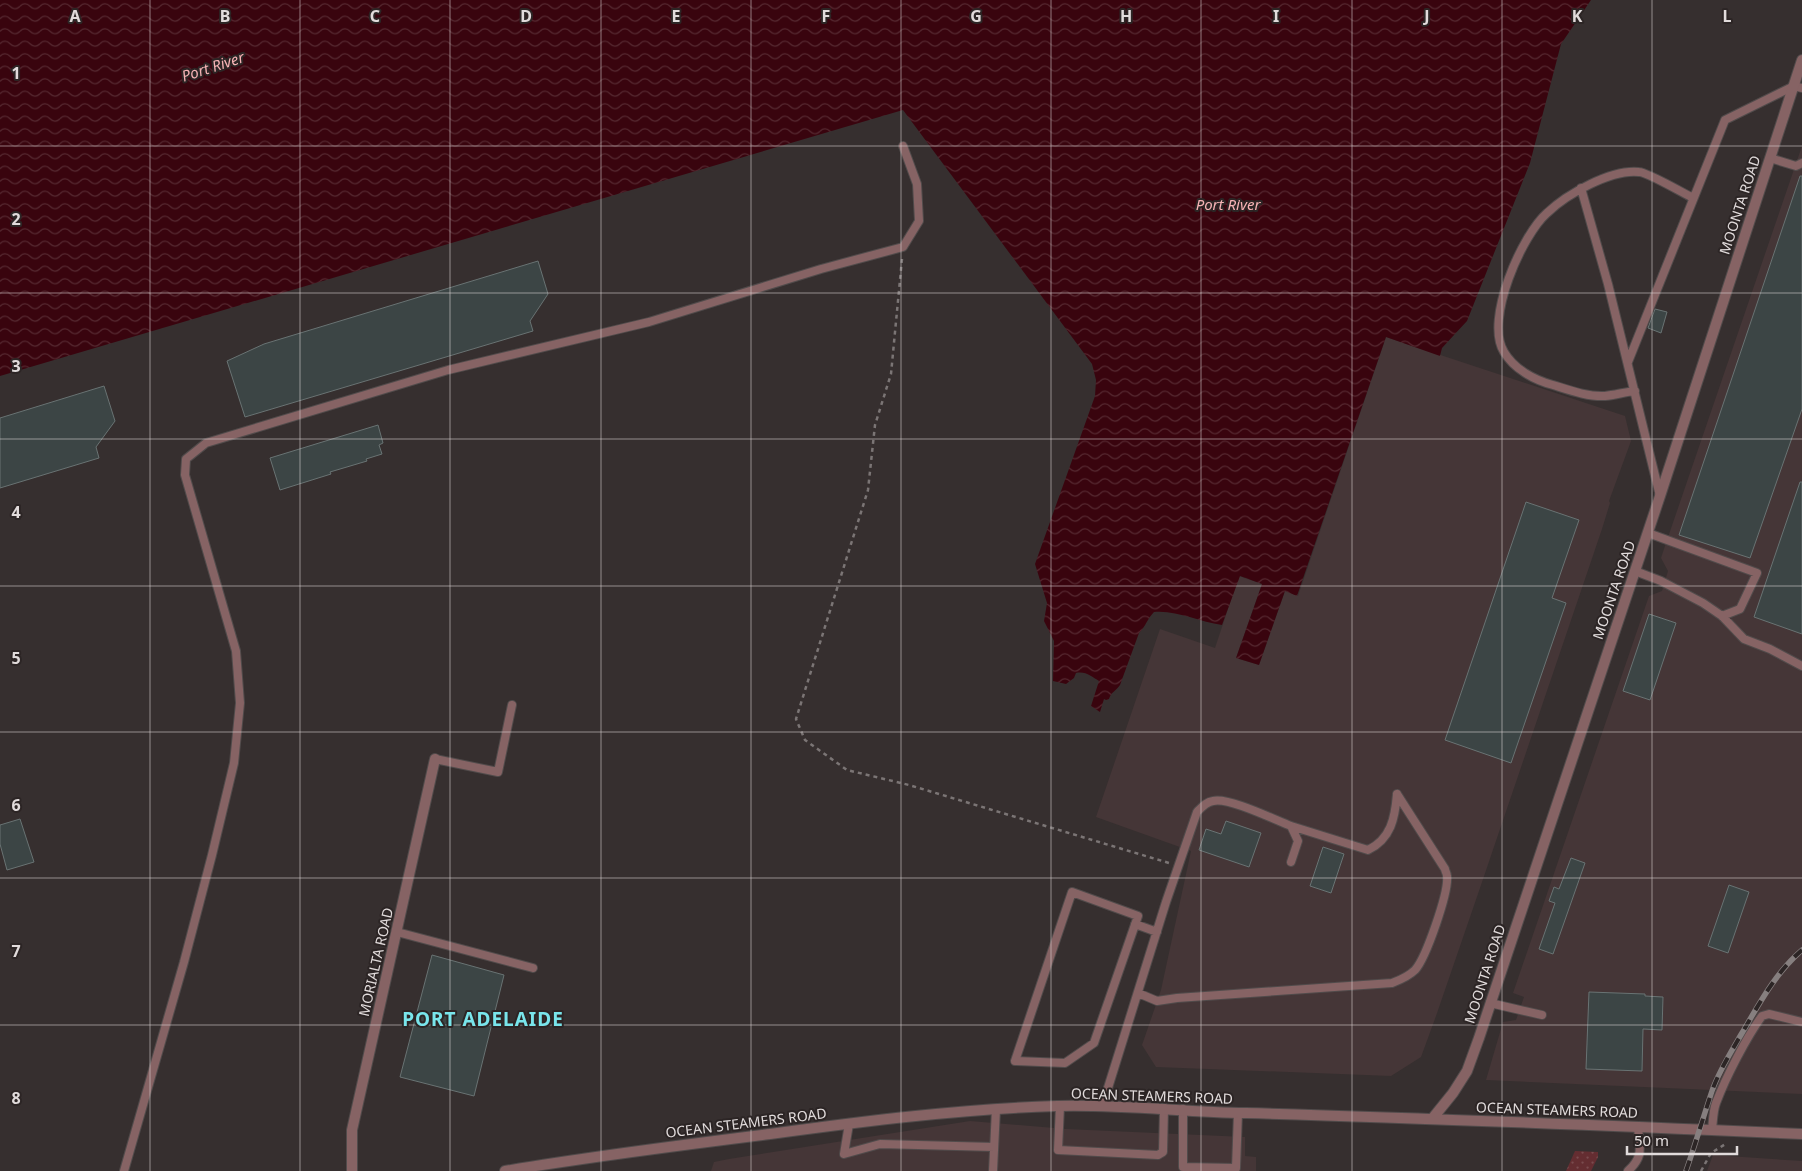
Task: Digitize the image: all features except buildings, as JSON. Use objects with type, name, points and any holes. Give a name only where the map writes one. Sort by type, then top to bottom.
[{"type":"street","name":"MOONTA ROAD","points":[[1432,1118],[1453,1093],[1467,1071],[1648,533],[1770,158],[1798,87],[1802,60]]},
{"type":"street","name":"MORIALTA ROAD","points":[[352,1171],[352,1130],[435,759]]},
{"type":"street","name":"OCEAN STEAMERS ROAD","points":[[505,1171],[529,1169],[582,1158],[849,1124],[996,1109],[1060,1106],[1432,1118],[1802,1134]]},
{"type":"lane","points":[[1628,362],[1725,120],[1798,87]]},
{"type":"lane","points":[[124,1171],[184,962],[212,855],[234,764],[240,703],[236,651],[185,475],[186,459],[206,443],[448,370],[649,322],[821,269],[903,247],[919,221],[917,184],[903,146]]},
{"type":"lane","points":[[1770,158],[1796,166],[1802,163]]},
{"type":"lane","points":[[1635,391],[1604,396],[1580,393],[1544,382],[1520,370],[1503,351],[1498,332],[1498,314],[1504,292],[1525,242],[1546,213],[1581,188],[1613,175],[1640,171],[1693,198]]},
{"type":"lane","points":[[1581,188],[1608,284],[1660,496]]},
{"type":"lane","points":[[1648,533],[1757,574],[1740,609],[1722,616]]},
{"type":"lane","points":[[1635,572],[1682,591],[1722,616],[1744,639],[1770,649],[1802,666]]},
{"type":"lane","points":[[435,759],[498,772],[512,705]]},
{"type":"lane","points":[[1102,1107],[1178,866],[1197,812],[1204,805],[1214,800],[1226,800],[1291,826],[1368,850],[1378,845],[1388,833],[1396,810],[1397,794],[1445,868],[1447,876],[1445,894],[1432,934],[1419,964],[1413,972],[1392,983],[1157,1001],[1138,993]]},
{"type":"lane","points":[[1291,826],[1298,841],[1291,862]]},
{"type":"lane","points":[[1072,892],[1138,916],[1135,924],[1094,1043],[1065,1063],[1015,1061],[1072,892]]},
{"type":"lane","points":[[1135,924],[1157,932]]},
{"type":"lane","points":[[397,932],[533,968]]},
{"type":"lane","points":[[1490,1003],[1542,1014]]},
{"type":"lane","points":[[1712,1130],[1716,1104],[1731,1071],[1762,1016],[1769,1014],[1802,1022]]},
{"type":"lane","points":[[1060,1106],[1058,1150],[1158,1155],[1163,1152],[1164,1108]]},
{"type":"lane","points":[[993,1171],[996,1109]]},
{"type":"lane","points":[[1184,1110],[1183,1167],[1236,1168],[1238,1113]]},
{"type":"lane","points":[[849,1124],[844,1154],[880,1144],[994,1147]]},
{"type":"lane","points":[[1628,1171],[1638,1161],[1640,1153],[1638,1126]]},
{"type":"path","points":[[903,247],[891,374],[875,425],[868,490],[796,719],[806,740],[847,770],[908,786],[1178,866]]},
{"type":"path","points":[[1701,1171],[1711,1154],[1745,1132]]},
{"type":"shaded area","points":[[1802,146],[1802,1094],[1486,1080],[1503,1022],[1516,1020],[1524,997],[1513,993],[1649,596],[1662,591],[1668,571],[1661,558]]},
{"type":"shaded area","points":[[1386,337],[1625,416],[1631,441],[1421,1057],[1391,1076],[1156,1067],[1142,1045],[1161,990],[1191,851],[1096,817],[1160,629],[1215,648],[1239,576],[1262,584],[1236,658],[1259,665],[1285,591],[1298,596]]},
{"type":"shaded area","points":[[970,1121],[1066,1129],[1245,1137],[1245,1156],[1256,1157],[1256,1171],[711,1171],[714,1162],[729,1159]]},
{"type":"shaded area","points":[[1575,1151],[1598,1152],[1598,1157],[1591,1171],[1566,1171]]},
{"type":"shaded area","points":[[1713,1155],[1802,1161],[1802,1171],[1707,1171]]},
{"type":"water","name":"Port River","points":[[0,0],[1591,0],[1561,44],[1530,163],[1467,321],[1442,348],[1440,356],[1386,337],[1297,596],[1285,591],[1259,665],[1236,658],[1262,584],[1240,576],[1222,625],[1180,614],[1154,612],[1139,633],[1120,685],[1109,699],[1104,699],[1100,712],[1091,706],[1099,681],[1089,675],[1076,673],[1074,678],[1066,684],[1053,681],[1054,641],[1044,621],[1047,603],[1035,564],[1095,396],[1096,380],[1092,364],[903,110],[0,376]]},
{"type":"railway","points":[[1686,1171],[1712,1091],[1722,1069],[1769,989],[1784,968],[1802,950]]},
{"type":"district","name":"PORT ADELAIDE","points":[[483,1019]]}]
